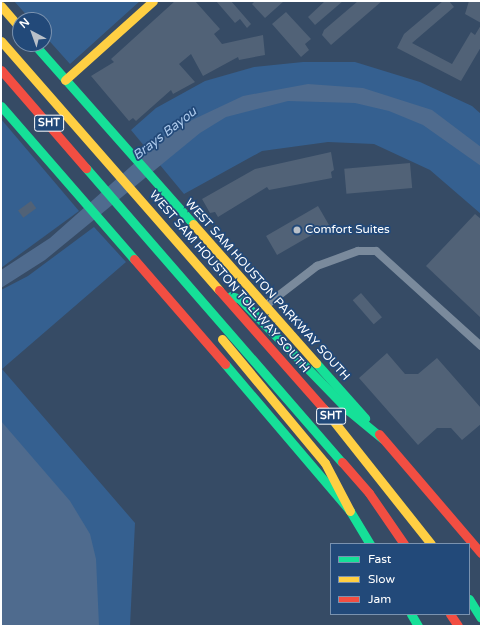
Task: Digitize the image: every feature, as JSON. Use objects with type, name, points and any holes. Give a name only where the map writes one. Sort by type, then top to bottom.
[{"type":"main road","points":[[65,80],[153,1]]},
{"type":"main road","points":[[1,6],[12,19]]},
{"type":"main road","name":"WEST SAM HOUSTON TOLLWAY SOUTH","points":[[1,41],[355,445],[430,543]]},
{"type":"main road","name":"WEST SAM HOUSTON PARKWAY SOUTH","points":[[41,52],[127,151],[383,438],[481,553]]},
{"type":"main road","name":"SHT","points":[[1,70],[97,178],[205,305],[369,493],[403,543]]},
{"type":"main road","points":[[1,106],[350,511]]},
{"type":"main road","points":[[224,294],[240,299],[349,411],[383,438]]},
{"type":"main road","points":[[205,305],[221,338],[325,463],[350,511],[369,543]]},
{"type":"main road","points":[[470,601],[481,618]]},
{"type":"main road","points":[[412,615],[418,626]]},
{"type":"main road","points":[[451,615],[458,626]]},
{"type":"street","points":[[265,306],[294,281],[321,264],[358,251],[376,251],[481,346]]},
{"type":"shaded area","points":[[14,1],[140,1],[70,64],[52,44],[52,12],[24,12]]},
{"type":"shaded area","points":[[303,62],[355,62],[420,82],[472,106],[481,114],[481,214],[430,170],[374,144],[328,142],[262,151],[184,194],[131,130],[156,108],[205,81],[254,67]]},
{"type":"shaded area","points":[[308,84],[363,88],[432,110],[481,147],[481,166],[423,125],[389,111],[355,103],[288,101],[226,117],[200,133],[45,260],[1,288],[1,270],[50,238],[173,129],[243,96]]},
{"type":"shaded area","points":[[1,119],[79,211],[1,268]]},
{"type":"shaded area","points":[[94,227],[126,262],[2,369],[135,523],[130,626],[1,626],[1,290],[28,276]]},
{"type":"shaded area","points":[[1,421],[70,501],[90,534],[96,559],[99,626],[1,626]]},
{"type":"building","points":[[175,1],[195,1],[220,29],[214,34],[222,44],[263,35],[265,55],[239,60],[238,57],[203,76],[191,54],[179,64],[195,82],[173,94],[171,90],[136,121],[133,118],[129,121],[91,76],[114,62],[111,59]]},
{"type":"building","points":[[216,1],[231,1],[251,24],[247,28],[240,19],[235,23]]},
{"type":"building","points":[[255,1],[284,1],[265,18],[252,4]]},
{"type":"building","points":[[325,1],[343,1],[315,25],[308,17]]},
{"type":"building","points":[[358,1],[382,1],[331,45],[322,35],[324,30]]},
{"type":"building","points":[[443,1],[449,1],[454,7],[412,43],[452,64],[471,32],[475,35],[481,25],[481,47],[461,81],[397,48],[404,34]]},
{"type":"building","points":[[469,1],[481,1],[481,23],[465,14]]},
{"type":"building","points":[[286,12],[311,39],[305,44],[309,50],[301,57],[272,24]]},
{"type":"building","points":[[331,152],[334,170],[331,172],[332,178],[269,190],[267,187],[218,217],[215,212],[210,213],[202,199],[255,169]]},
{"type":"building","points":[[410,163],[412,188],[346,194],[344,169]]},
{"type":"building","points":[[31,201],[36,208],[23,218],[18,210]]},
{"type":"building","name":"Comfort Suites","points":[[318,206],[329,225],[277,255],[266,236]]},
{"type":"building","points":[[475,214],[481,219],[481,318],[426,266]]},
{"type":"building","points":[[361,293],[382,317],[374,324],[353,300]]},
{"type":"building","points":[[387,353],[405,374],[418,374],[437,358],[481,408],[481,424],[462,440],[451,428],[437,428],[418,445],[359,378]]},
{"type":"traffic: fast","points":[[41,52],[193,224]]},
{"type":"traffic: fast","points":[[1,106],[134,259]]},
{"type":"traffic: fast","points":[[86,168],[342,462]]},
{"type":"traffic: fast","points":[[231,296],[240,299],[349,411],[383,439]]},
{"type":"traffic: fast","points":[[316,363],[365,418]]},
{"type":"traffic: fast","points":[[225,364],[350,511],[369,543]]},
{"type":"traffic: fast","points":[[470,601],[481,618]]},
{"type":"traffic: fast","points":[[412,615],[418,626]]},
{"type":"traffic: slow","points":[[65,80],[153,1]]},
{"type":"traffic: slow","points":[[1,6],[12,19]]},
{"type":"traffic: slow","points":[[1,41],[219,290]]},
{"type":"traffic: slow","points":[[193,224],[316,363]]},
{"type":"traffic: slow","points":[[222,339],[325,463],[350,511]]},
{"type":"traffic: slow","points":[[324,409],[430,543]]},
{"type":"traffic: jam","points":[[1,70],[86,168]]},
{"type":"traffic: jam","points":[[134,259],[225,364]]},
{"type":"traffic: jam","points":[[219,290],[324,409]]},
{"type":"traffic: jam","points":[[379,434],[481,553]]},
{"type":"traffic: jam","points":[[342,462],[369,493],[403,543]]},
{"type":"traffic: jam","points":[[451,615],[458,626]]},
{"type":"place","name":"Comfort Suites","points":[[297,230]]},
{"type":"water label","name":"Brays Bayou","points":[[165,134]]}]
